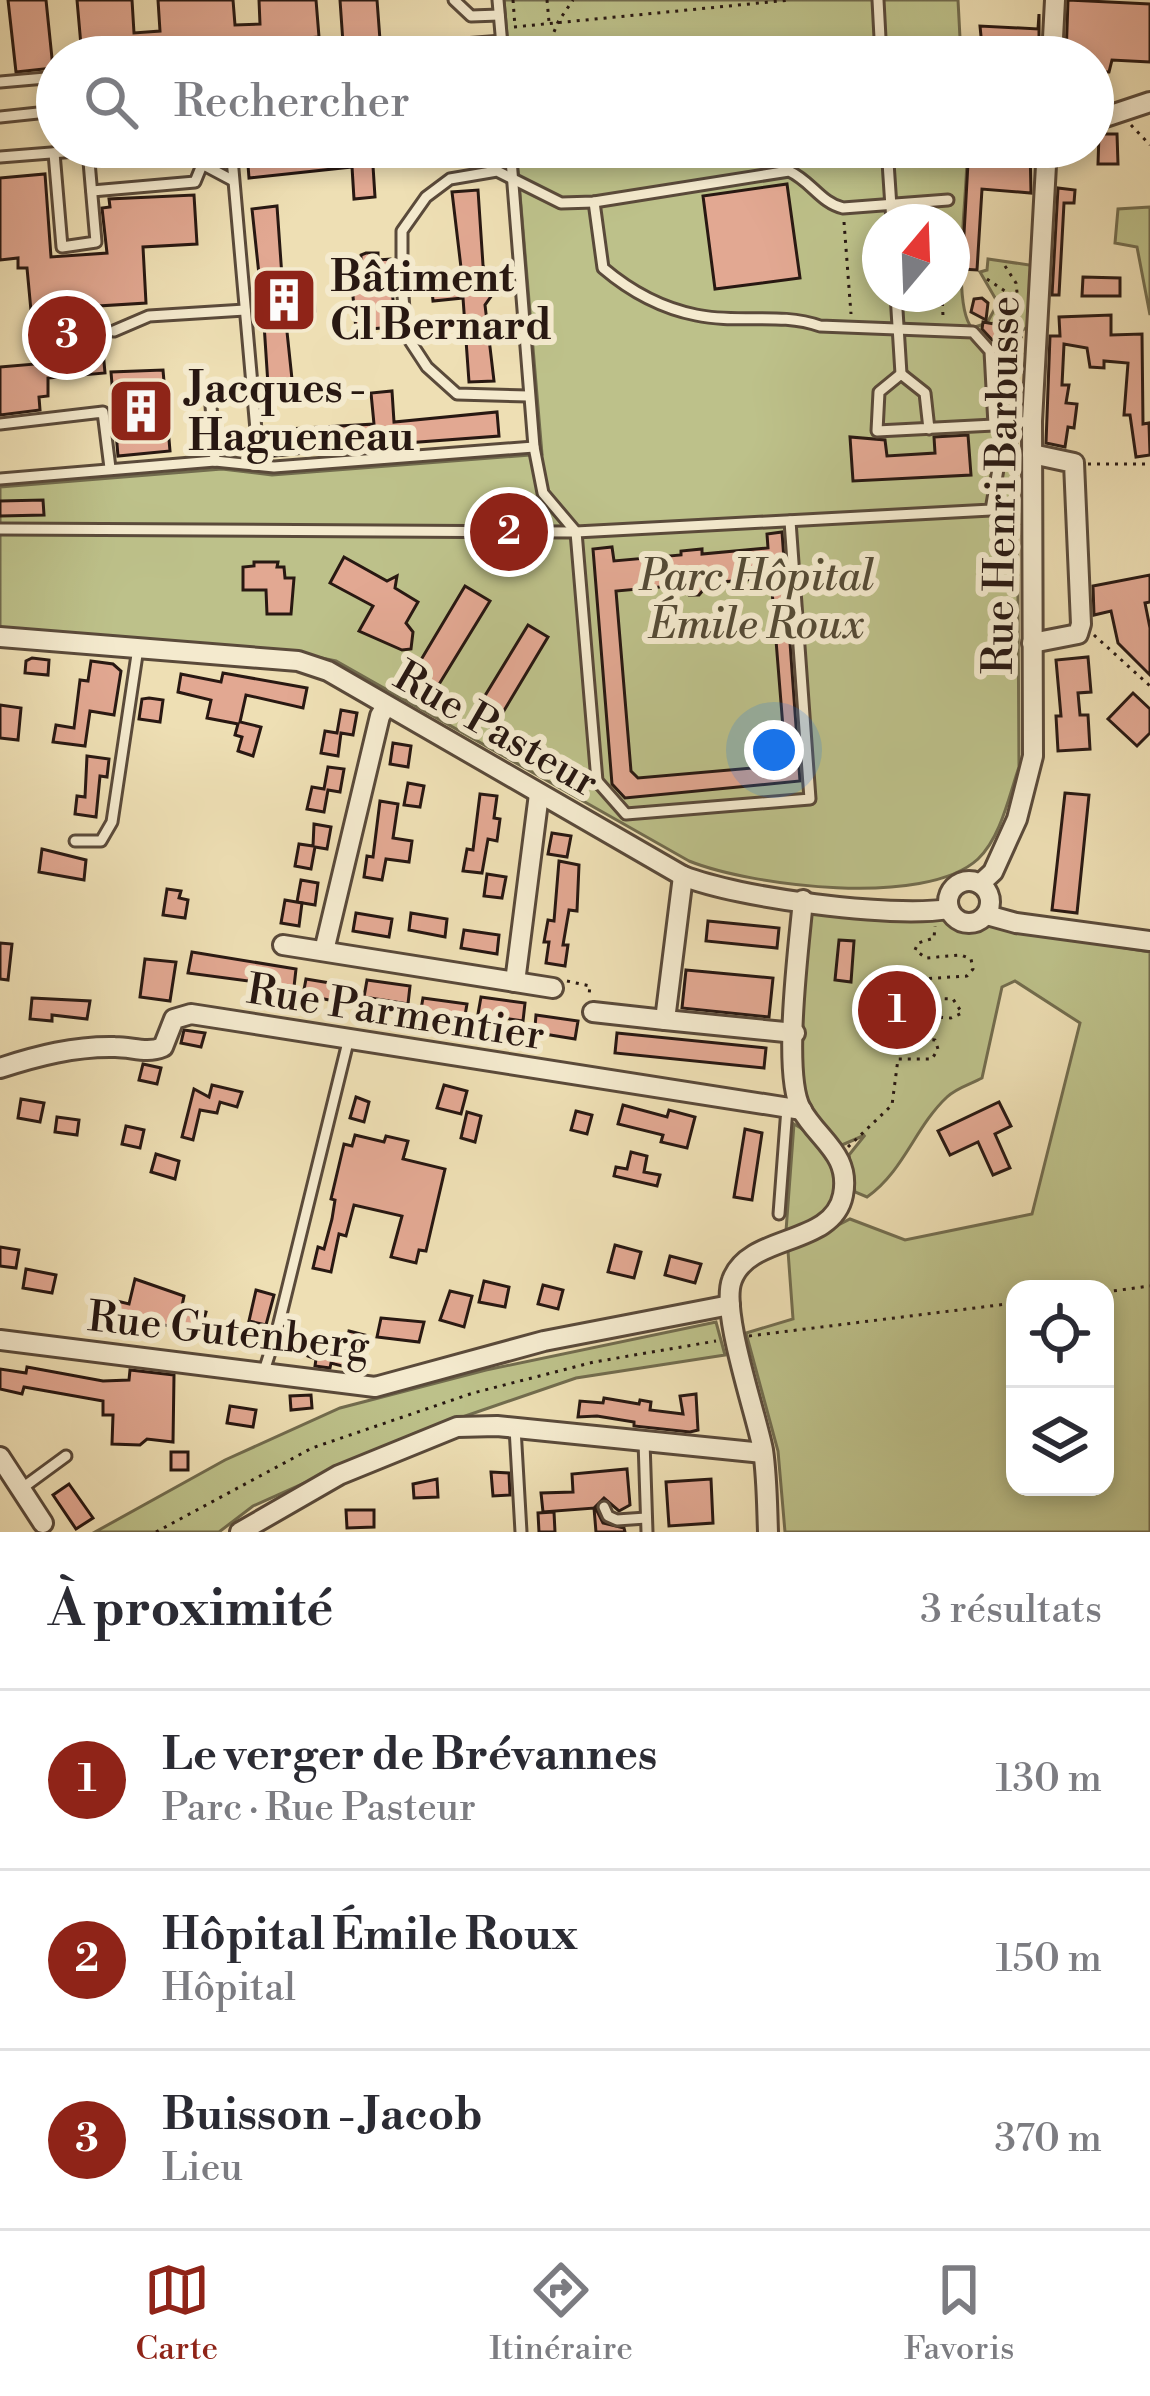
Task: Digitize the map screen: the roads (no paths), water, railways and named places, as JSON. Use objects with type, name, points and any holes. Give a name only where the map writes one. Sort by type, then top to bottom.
[{"type":"street","points":[[1053,36],[1054,0]]},
{"type":"street","points":[[1114,115],[1150,102]]},
{"type":"street","name":"Rue Henri Barbusse","points":[[980,884],[993,872],[1028,787],[1033,756],[1028,324],[1045,168]]},
{"type":"street","points":[[1032,454],[1074,463],[1082,624],[1078,634],[1032,643]]},
{"type":"street","name":"Rue Pasteur","points":[[0,637],[298,661],[328,671],[683,876],[728,890],[803,900],[921,912],[949,909]]},
{"type":"street","points":[[324,951],[386,706]]},
{"type":"street","points":[[515,982],[539,794]]},
{"type":"street","points":[[665,1020],[683,876]]},
{"type":"street","points":[[987,915],[991,901],[980,884],[959,884],[950,894],[949,909],[957,920],[969,924],[987,915],[1150,940]]},
{"type":"street","points":[[769,1532],[764,1453],[730,1305],[732,1280],[748,1259],[827,1222],[842,1201],[845,1173],[838,1156],[795,1109],[792,1081],[803,900]]},
{"type":"street","points":[[283,945],[553,988]]},
{"type":"street","points":[[593,1012],[795,1033]]},
{"type":"street","name":"Rue Parmentier","points":[[0,1068],[48,1053],[116,1047],[151,1052],[163,1046],[174,1019],[191,1014],[795,1109]]},
{"type":"street","name":"Rue Gutenberg","points":[[0,1340],[375,1387],[544,1341],[730,1305]]},
{"type":"street","points":[[240,1532],[339,1474],[457,1427],[515,1428],[764,1453]]},
{"type":"street","points":[[0,1457],[43,1523]]},
{"type":"lane","points":[[454,0],[472,16],[499,16]]},
{"type":"lane","points":[[498,0],[502,36]]},
{"type":"lane","points":[[878,0],[880,36]]},
{"type":"lane","points":[[0,82],[36,79]]},
{"type":"lane","points":[[0,117],[36,114]]},
{"type":"lane","points":[[0,157],[36,154]]},
{"type":"lane","points":[[55,168],[62,247],[96,242],[90,168]]},
{"type":"lane","points":[[92,191],[195,182],[201,168]]},
{"type":"lane","points":[[208,168],[232,180]]},
{"type":"lane","points":[[232,168],[259,464]]},
{"type":"lane","points":[[511,168],[534,447],[543,493],[576,532],[597,781],[626,814],[810,799],[790,520]]},
{"type":"lane","points":[[888,168],[891,204],[948,200]]},
{"type":"lane","points":[[528,396],[457,394],[427,367],[406,335],[402,230],[425,197],[450,178],[497,171],[561,203],[789,171],[808,180],[829,205],[862,206]]},
{"type":"lane","points":[[593,202],[603,268],[632,292],[697,316],[798,318],[820,326],[974,332],[990,351],[994,425]]},
{"type":"lane","points":[[115,331],[149,316],[245,310]]},
{"type":"lane","points":[[897,312],[901,374],[926,393],[929,428]]},
{"type":"lane","points":[[901,374],[879,392],[877,431],[1032,421]]},
{"type":"lane","points":[[210,392],[215,460]]},
{"type":"lane","points":[[0,424],[103,412],[110,468]]},
{"type":"lane","points":[[0,478],[215,460],[274,467],[534,447]]},
{"type":"lane","points":[[0,529],[576,532],[992,510],[998,469]]},
{"type":"lane","points":[[75,842],[100,841],[112,822],[138,648]]},
{"type":"lane","points":[[263,1374],[348,1042]]},
{"type":"lane","points":[[779,1214],[795,1109]]},
{"type":"lane","points":[[515,1428],[520,1532]]},
{"type":"lane","points":[[644,1441],[647,1532]]},
{"type":"lane","points":[[21,1489],[66,1456]]},
{"type":"lane","points":[[604,1507],[617,1520],[646,1518]]},
{"type":"place","name":"Bâtiment Cl Bernard","points":[[284,300]]},
{"type":"place","name":"Buisson - Jacob","points":[[67,335]]},
{"type":"place","name":"Jacques - Hagueneau","points":[[141,411]]},
{"type":"place","name":"Hôpital Émile Roux","points":[[509,532]]},
{"type":"place","name":"Le verger de Brévannes","points":[[897,1010]]},
{"type":"park label","name":"Parc Hôpital Émile Roux","points":[[757,599]]}]
